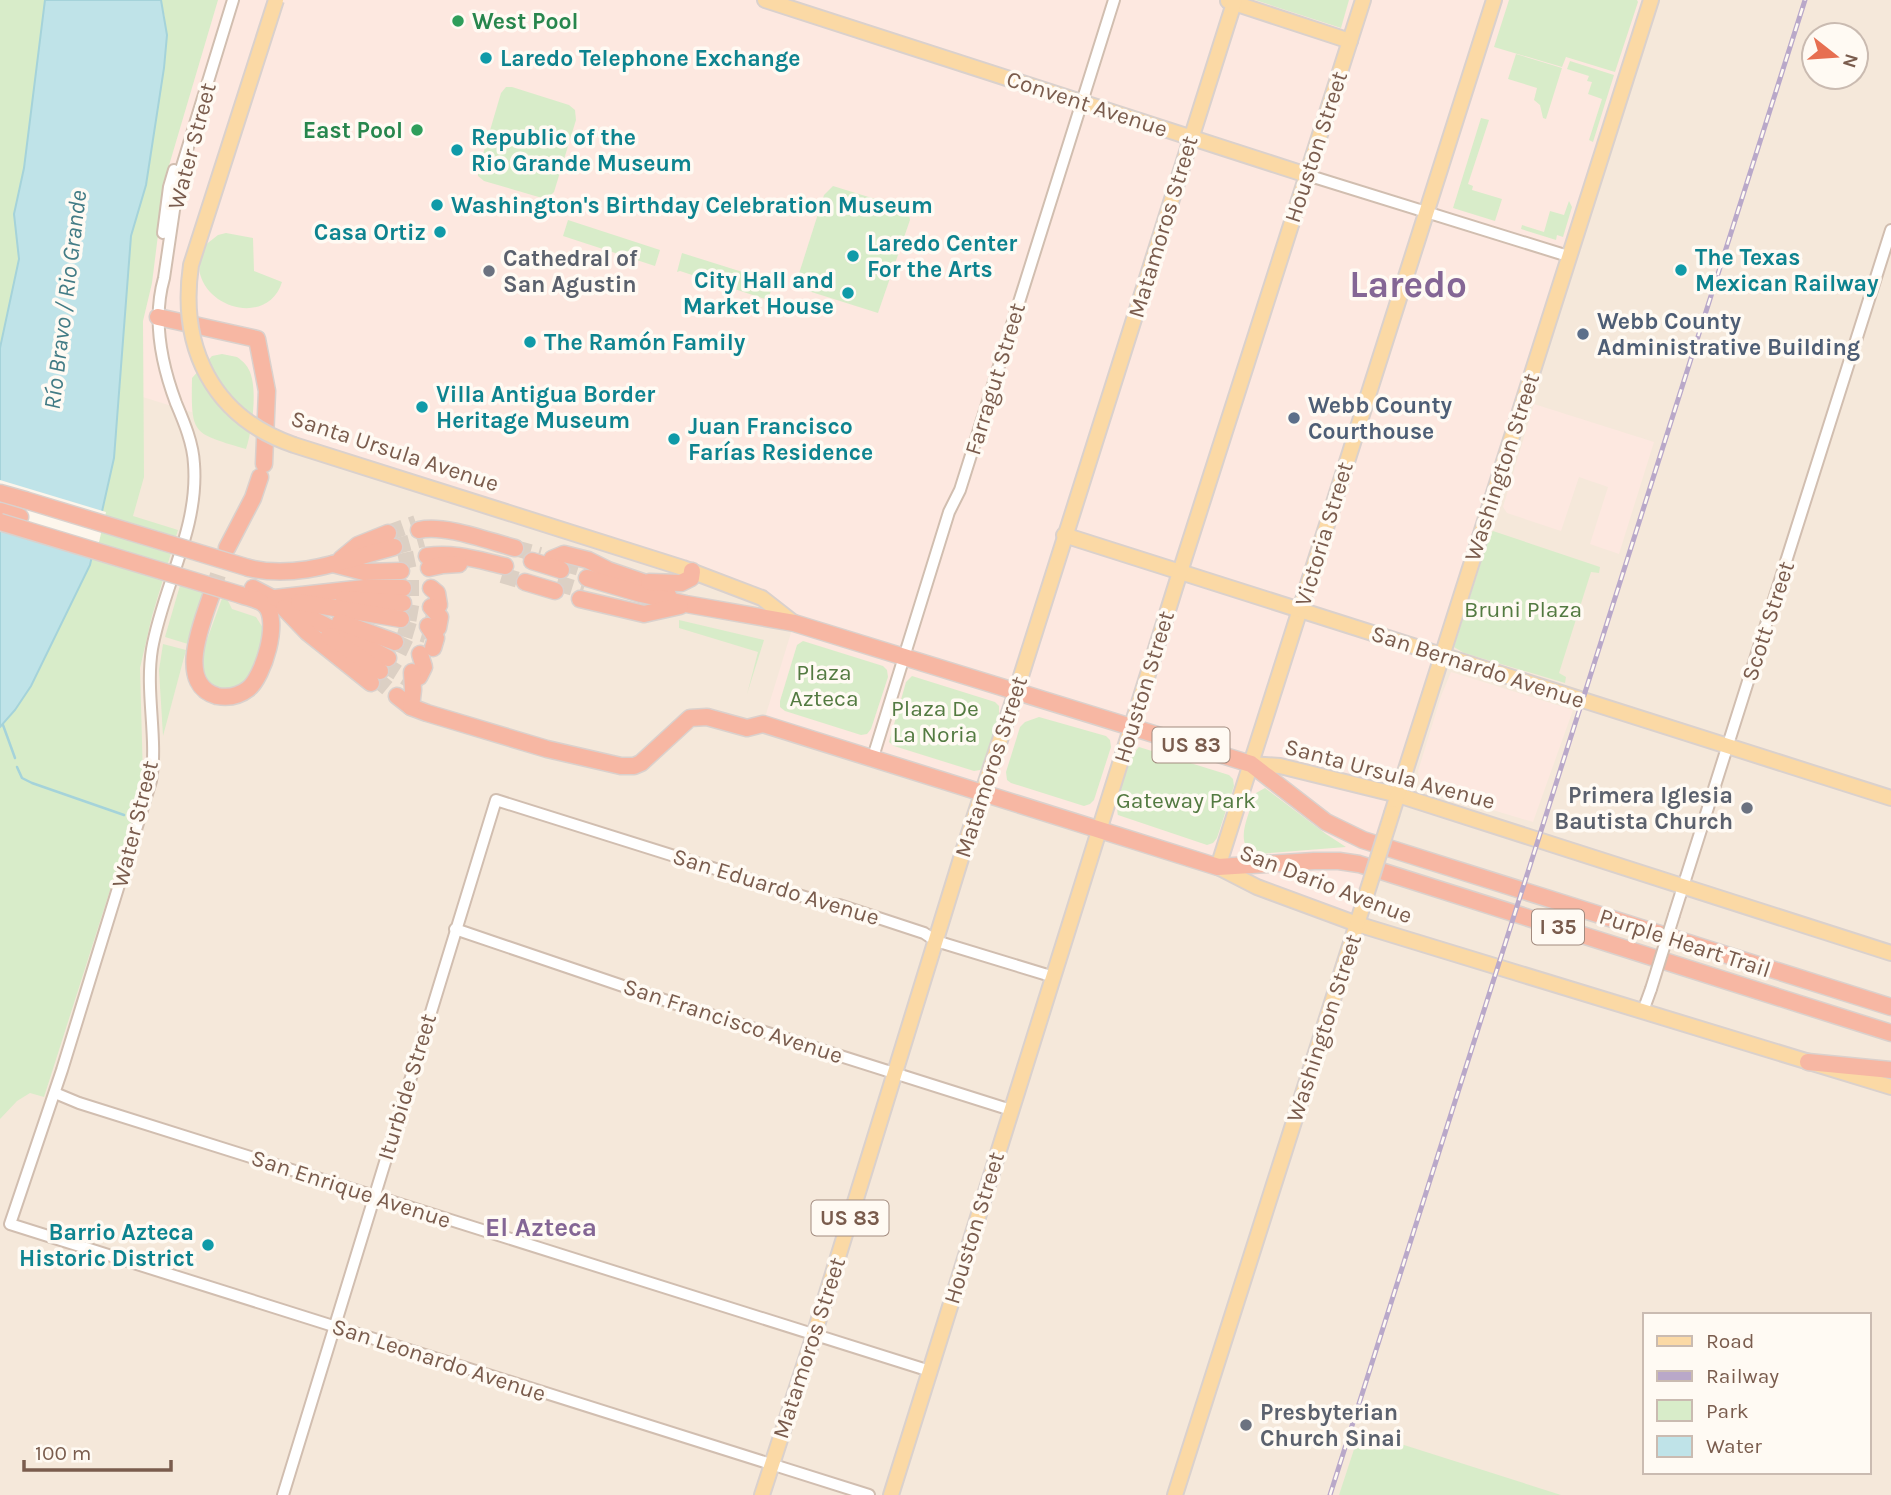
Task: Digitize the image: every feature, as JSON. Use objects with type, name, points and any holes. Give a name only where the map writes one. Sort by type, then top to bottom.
[{"type":"highway","points":[[158,317],[257,339],[267,391],[262,471],[253,498],[227,548]]},
{"type":"highway","points":[[0,493],[266,572],[288,572],[333,564],[364,567],[394,551],[361,550],[333,564]]},
{"type":"highway","points":[[0,511],[242,590],[265,605],[273,625],[262,664],[253,684],[234,696],[218,696],[200,686],[194,671],[200,630],[213,590]]},
{"type":"highway","points":[[0,522],[275,598],[392,638]]},
{"type":"highway","points":[[427,528],[459,534],[508,561],[466,541],[436,537],[419,530],[427,528]]},
{"type":"highway","points":[[546,571],[559,555],[569,554],[643,582],[686,604]]},
{"type":"highway","points":[[428,562],[443,565],[508,561]]},
{"type":"highway","points":[[643,582],[681,583],[691,578],[692,571]]},
{"type":"highway","points":[[585,585],[686,604]]},
{"type":"highway","points":[[275,598],[365,588],[392,638]]},
{"type":"highway","points":[[275,598],[392,638]]},
{"type":"highway","points":[[275,598],[392,638]]},
{"type":"highway","points":[[275,598],[373,606],[392,638]]},
{"type":"highway","name":"Santa Ursula Avenue","points":[[686,604],[794,623],[1251,764]]},
{"type":"highway","name":"San Dario Avenue","points":[[422,650],[547,749],[621,766],[634,766],[641,763],[690,718],[707,717],[747,728],[763,724],[1218,867]]},
{"type":"highway","name":"Purple Heart Trail","points":[[1251,764],[1326,822],[1363,840],[1891,1007]]},
{"type":"highway","name":"Purple Heart Trail","points":[[1218,867],[1314,861],[1359,864],[1891,1033]]},
{"type":"highway","points":[[1808,1062],[1891,1070]]},
{"type":"main road","name":"Santa Ursula Avenue","points":[[276,0],[191,265],[188,315],[194,343],[203,367],[223,398],[259,429],[283,441],[692,571],[761,598],[794,623]]},
{"type":"main road","name":"Convent Avenue","points":[[765,0],[1307,175]]},
{"type":"main road","name":"Houston Street","points":[[891,1495],[1131,727],[1363,0]]},
{"type":"main road","name":"Victoria Street","points":[[1218,867],[1494,0]]},
{"type":"main road","name":"Washington Street","points":[[1175,1495],[1651,0]]},
{"type":"main road","points":[[1232,1],[1350,41]]},
{"type":"main road","name":"Matamoros Street","points":[[762,1495],[1232,1]]},
{"type":"main road","name":"San Bernardo Avenue","points":[[1065,535],[1891,798]]},
{"type":"main road","name":"Santa Ursula Avenue","points":[[1251,764],[1280,766],[1398,795],[1891,953]]},
{"type":"main road","name":"San Dario Avenue","points":[[1218,867],[1257,887],[1357,924],[1891,1087]]},
{"type":"street","name":"Water Street","points":[[160,293],[157,280],[169,187],[226,0]]},
{"type":"street","name":"Water Street","points":[[10,1224],[55,1093],[151,781],[154,760],[151,677],[153,647],[192,513],[194,463],[159,340],[160,293],[179,176],[233,0]]},
{"type":"street","name":"Farragut Street","points":[[873,757],[1114,0]]},
{"type":"street","name":"Convent Avenue","points":[[1307,175],[1569,256]]},
{"type":"street","name":"Scott Street","points":[[1643,1011],[1891,230]]},
{"type":"street","name":"San Eduardo Avenue","points":[[496,800],[815,901],[839,905],[924,933],[936,940],[1054,977]]},
{"type":"street","name":"Iturbide Street","points":[[283,1495],[496,800]]},
{"type":"street","name":"San Francisco Avenue","points":[[455,929],[677,1004],[1011,1110]]},
{"type":"street","name":"San Enrique Avenue","points":[[55,1093],[374,1197],[930,1371]]},
{"type":"street","name":"San Leonardo Avenue","points":[[10,1224],[869,1495]]},
{"type":"shaded area","points":[[161,0],[1891,0],[1891,1495],[0,1495],[0,727],[52,643],[90,565],[129,255],[156,124],[164,68],[165,18]]},
{"type":"shaded area","points":[[161,0],[1651,0],[1357,924],[1257,887],[763,724],[794,623],[761,598],[120,390],[129,255],[156,124],[164,68],[165,18]]},
{"type":"shaded area","points":[[1534,404],[1654,442],[1619,554],[1590,544],[1608,487],[1579,477],[1561,531],[1507,513],[1503,507]]},
{"type":"shaded area","points":[[1451,672],[1573,710],[1533,822],[1426,790],[1420,783],[1418,771]]},
{"type":"green space","points":[[0,0],[45,0],[24,168],[14,214],[19,259],[0,348]]},
{"type":"green space","points":[[161,0],[218,0],[165,179],[152,283],[143,321],[144,477],[133,516],[178,530],[152,616],[140,668],[143,778],[127,837],[44,1097],[30,1093],[17,1101],[0,1119],[0,727],[31,686],[90,565],[114,458],[131,236],[146,185],[164,68],[165,18]]},
{"type":"green space","points":[[1255,0],[1349,0],[1341,28]]},
{"type":"green space","points":[[1509,0],[1638,2],[1615,72],[1566,57],[1562,67],[1494,47]]},
{"type":"green space","points":[[1516,54],[1562,68],[1546,119],[1543,118],[1540,105],[1534,100],[1537,88],[1508,79]]},
{"type":"green space","points":[[1570,61],[1614,75],[1593,142],[1589,140],[1602,99],[1588,94],[1592,82],[1587,81],[1589,76],[1567,69]]},
{"type":"green space","points":[[506,87],[569,105],[575,110],[576,120],[554,192],[549,197],[542,198],[484,181],[478,176],[501,93]]},
{"type":"green space","points":[[1481,118],[1489,120],[1468,184],[1473,186],[1472,190],[1502,199],[1495,221],[1453,208]]},
{"type":"green space","points":[[833,186],[901,207],[909,213],[910,220],[878,313],[802,289],[796,283],[824,195]]},
{"type":"green space","points":[[1569,201],[1572,207],[1563,237],[1557,235],[1556,240],[1521,229],[1522,225],[1544,232],[1550,211],[1564,215]]},
{"type":"green space","points":[[568,220],[660,250],[655,266],[563,236]]},
{"type":"green space","points":[[226,233],[253,238],[254,271],[282,282],[275,295],[265,304],[240,308],[215,297],[206,287],[200,274],[204,246],[218,235]]},
{"type":"green space","points":[[682,253],[774,282],[767,302],[765,299],[677,272]]},
{"type":"green space","points":[[222,354],[237,357],[251,375],[253,412],[246,449],[205,435],[194,421],[192,378],[212,356]]},
{"type":"green space","name":"Bruni Plaza","points":[[1493,531],[1600,567],[1599,573],[1591,572],[1559,673],[1566,677],[1565,683],[1464,653],[1454,647]]},
{"type":"green space","points":[[181,582],[205,589],[188,644],[165,637]]},
{"type":"green space","points":[[224,593],[232,609],[256,617],[263,628],[256,658],[243,686],[222,691],[204,680],[200,659]]},
{"type":"green space","points":[[679,620],[764,640],[747,694],[758,652],[679,628]]},
{"type":"green space","name":"Plaza Azteca","points":[[803,641],[883,666],[887,670],[888,677],[867,734],[861,735],[785,711],[780,707],[797,645]]},
{"type":"green space","points":[[163,644],[186,650],[163,736],[159,670]]},
{"type":"green space","name":"Plaza De La Noria","points":[[912,676],[995,702],[999,706],[999,715],[984,765],[980,770],[974,771],[894,746],[889,742],[906,682]]},
{"type":"green space","name":"Gateway Park","points":[[1039,717],[1106,736],[1110,740],[1111,747],[1094,800],[1090,804],[1084,806],[1007,780],[1006,772],[1020,727]]},
{"type":"green space","name":"Gateway Park","points":[[1139,747],[1229,775],[1233,779],[1234,786],[1213,843],[1207,845],[1118,815],[1118,801],[1124,780],[1131,759]]},
{"type":"green space","name":"Gateway Park","points":[[1265,788],[1346,847],[1259,854],[1250,851],[1245,845],[1244,829],[1256,793]]},
{"type":"green space","points":[[1360,1431],[1561,1495],[1339,1495]]},
{"type":"water","name":"Río Bravo / Rio Grande","points":[[45,0],[161,0],[167,35],[146,185],[131,236],[114,458],[90,565],[31,686],[0,727],[0,348],[19,259],[14,214],[24,168]]},
{"type":"pier","points":[[0,480],[106,512],[96,555],[0,526]]},
{"type":"waterway","points":[[3,725],[15,758]]},
{"type":"waterway","points":[[17,767],[22,778],[32,783],[124,815]]},
{"type":"tunnel","points":[[388,533],[416,523]]},
{"type":"tunnel","points":[[394,547],[423,539]]},
{"type":"tunnel","points":[[515,548],[540,555]]},
{"type":"tunnel","points":[[213,590],[226,550]]},
{"type":"tunnel","points":[[399,562],[427,556]]},
{"type":"tunnel","points":[[563,563],[589,571]]},
{"type":"tunnel","points":[[502,575],[525,582]]},
{"type":"tunnel","points":[[557,583],[583,591]]},
{"type":"tunnel","points":[[403,588],[431,588]]},
{"type":"tunnel","points":[[402,611],[430,616]]},
{"type":"tunnel","points":[[399,627],[426,635]]},
{"type":"tunnel","points":[[395,642],[420,654]]},
{"type":"tunnel","points":[[384,664],[408,679]]},
{"type":"tunnel","points":[[375,678],[397,696]]},
{"type":"railway","points":[[1330,1495],[1805,0]]},
{"type":"place","name":"West Pool","points":[[458,21]]},
{"type":"place","name":"Laredo Telephone Exchange","points":[[486,58]]},
{"type":"place","name":"East Pool","points":[[417,130]]},
{"type":"place","name":"Republic of the Rio Grande Museum","points":[[457,150]]},
{"type":"place","name":"Washington's Birthday Celebration Museum","points":[[437,205]]},
{"type":"place","name":"Casa Ortiz","points":[[440,232]]},
{"type":"place","name":"Laredo Center For the Arts","points":[[853,256]]},
{"type":"place","name":"The Texas Mexican Railway","points":[[1681,270]]},
{"type":"place","name":"Cathedral of San Agustin","points":[[489,271]]},
{"type":"place","name":"City Hall and Market House","points":[[848,293]]},
{"type":"place","name":"Webb County Administrative Building","points":[[1583,334]]},
{"type":"place","name":"The Ramón Family","points":[[530,342]]},
{"type":"place","name":"Villa Antigua Border Heritage Museum","points":[[422,407]]},
{"type":"place","name":"Webb County Courthouse","points":[[1294,418]]},
{"type":"place","name":"Juan Francisco Farías Residence","points":[[674,439]]},
{"type":"place","name":"Primera Iglesia Bautista Church","points":[[1747,808]]},
{"type":"place","name":"Barrio Azteca Historic District","points":[[208,1245]]},
{"type":"place","name":"Presbyterian Church Sinai","points":[[1246,1425]]},
{"type":"district","name":"Laredo","points":[[1408,284]]},
{"type":"district","name":"El Azteca","points":[[541,1227]]}]
